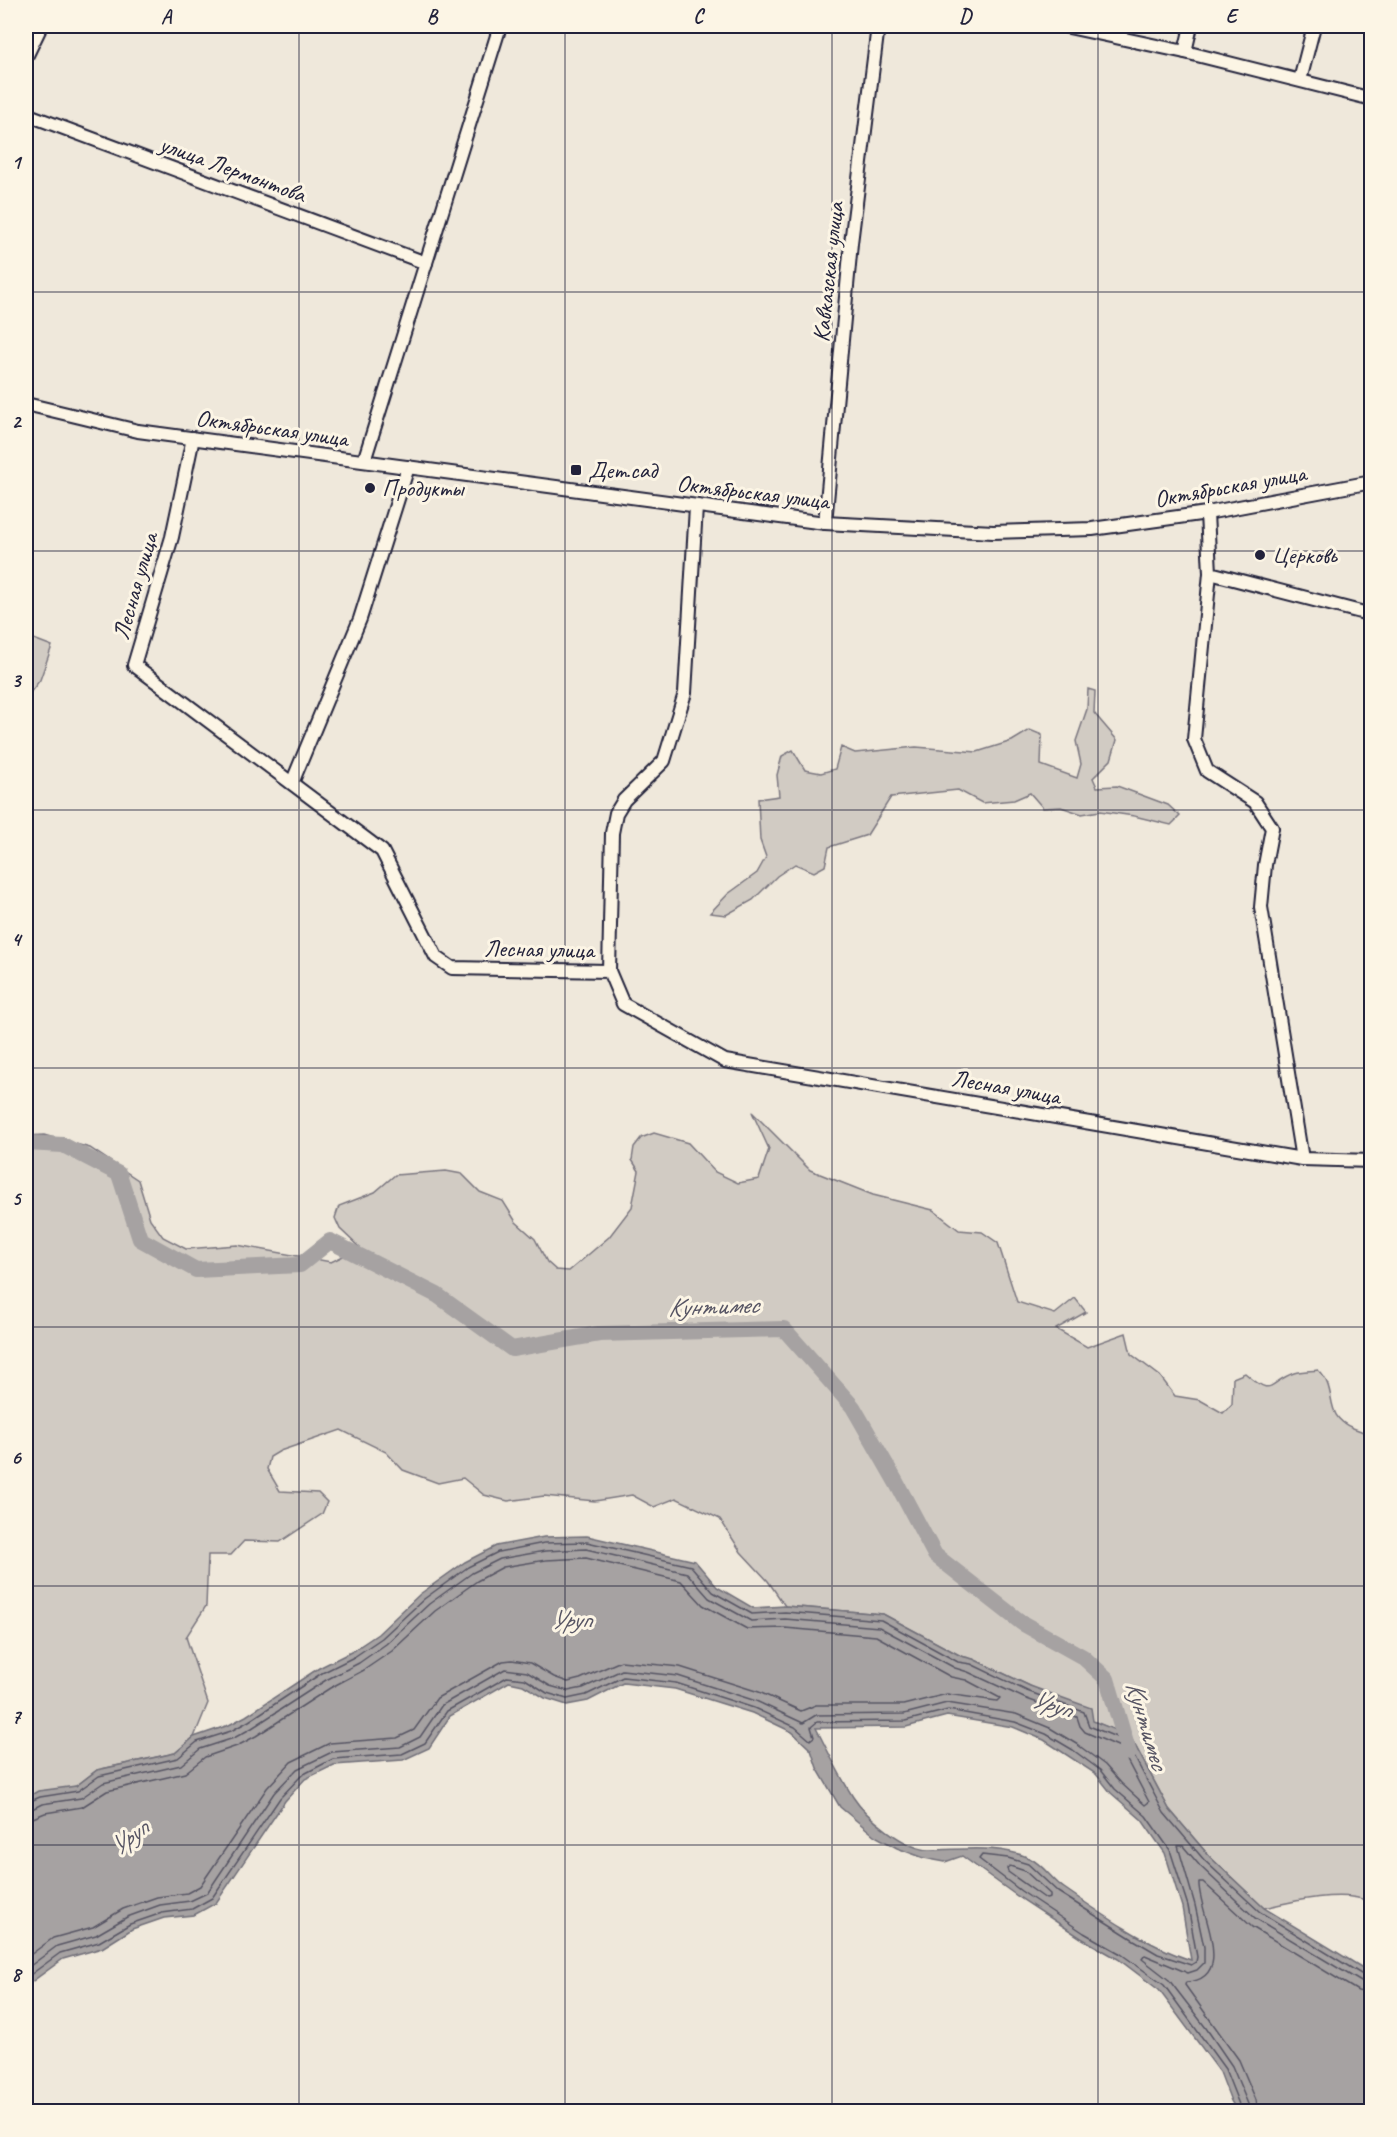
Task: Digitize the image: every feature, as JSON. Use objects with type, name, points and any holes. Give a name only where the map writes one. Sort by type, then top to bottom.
[{"type":"street","points":[[26,57],[41,26]]},
{"type":"street","points":[[364,461],[500,26]]},
{"type":"street","name":"Кавказская улица","points":[[825,523],[850,254],[878,26]]},
{"type":"street","points":[[1066,26],[1185,52],[1371,99]]},
{"type":"street","points":[[1185,52],[1191,26]]},
{"type":"street","points":[[1300,80],[1314,26]]},
{"type":"street","name":"улица Лермонтова","points":[[26,114],[426,263]]},
{"type":"street","name":"Октябрьская улица","points":[[26,404],[138,431],[825,523],[993,532],[1092,529],[1207,513],[1371,482]]},
{"type":"street","name":"Лесная улица","points":[[193,438],[172,537],[134,665],[382,851],[436,957],[452,968],[609,971],[623,1004],[725,1061],[1302,1159],[1371,1161]]},
{"type":"street","points":[[292,783],[360,619],[408,467]]},
{"type":"street","points":[[609,971],[612,833],[616,813],[624,800],[664,761],[685,693],[696,507]]},
{"type":"street","points":[[1207,513],[1210,573],[1194,739],[1207,771],[1255,802],[1272,828],[1264,865],[1261,907],[1302,1159]]},
{"type":"street","points":[[1210,573],[1371,615]]},
{"type":"shaded area","points":[[26,636],[52,646],[40,680],[26,698]]},
{"type":"shaded area","points":[[1088,689],[1095,691],[1094,713],[1117,740],[1111,760],[1093,778],[1097,787],[1117,786],[1168,805],[1180,816],[1171,825],[1100,811],[1082,814],[1061,807],[1043,808],[1030,793],[1014,800],[982,803],[958,790],[891,797],[867,835],[829,847],[825,866],[814,872],[795,864],[777,876],[753,900],[726,915],[710,913],[728,894],[757,873],[766,857],[760,840],[758,799],[779,796],[777,775],[782,756],[793,750],[805,770],[821,773],[835,769],[841,747],[855,753],[916,747],[977,752],[1012,741],[1030,730],[1042,735],[1041,765],[1077,778],[1081,764],[1076,741],[1087,709]]},
{"type":"shaded area","points":[[752,1112],[810,1170],[873,1195],[933,1210],[959,1230],[982,1232],[998,1243],[1017,1302],[1055,1314],[1075,1298],[1086,1312],[1056,1329],[1087,1347],[1126,1333],[1131,1354],[1160,1376],[1175,1396],[1200,1400],[1223,1413],[1232,1404],[1233,1378],[1245,1373],[1266,1387],[1294,1373],[1318,1370],[1325,1378],[1337,1416],[1343,1423],[1371,1434],[1371,1902],[1347,1896],[1332,1896],[1264,1908],[1210,1857],[1169,1809],[1130,1736],[1092,1721],[1030,1686],[973,1659],[961,1656],[883,1614],[785,1606],[768,1581],[741,1552],[720,1519],[676,1498],[654,1507],[632,1495],[595,1501],[544,1496],[508,1501],[484,1495],[463,1478],[438,1483],[403,1470],[386,1452],[341,1430],[280,1451],[270,1457],[267,1469],[280,1491],[318,1493],[327,1502],[322,1514],[280,1542],[244,1541],[231,1555],[208,1555],[206,1606],[186,1637],[208,1703],[194,1737],[175,1753],[97,1770],[76,1786],[26,1801],[26,1136],[44,1135],[90,1148],[138,1180],[150,1219],[163,1237],[186,1249],[237,1245],[331,1262],[360,1248],[340,1229],[335,1218],[339,1206],[375,1192],[395,1175],[446,1171],[462,1174],[480,1192],[503,1201],[516,1222],[535,1239],[547,1262],[556,1270],[569,1271],[609,1237],[632,1207],[639,1171],[632,1160],[634,1147],[641,1138],[654,1133],[688,1143],[715,1172],[738,1183],[759,1179],[769,1149]]},
{"type":"water","name":"Уруп","points":[[587,1536],[695,1561],[717,1587],[753,1608],[785,1606],[883,1614],[961,1656],[973,1659],[1030,1686],[1091,1708],[1093,1721],[1130,1736],[1169,1809],[1210,1857],[1264,1908],[1371,1973],[1371,2111],[1237,2111],[1220,2072],[1159,1990],[1118,1959],[1017,1896],[962,1856],[945,1862],[924,1858],[897,1848],[875,1836],[840,1807],[817,1768],[811,1750],[792,1732],[752,1713],[675,1689],[623,1683],[588,1701],[567,1705],[545,1698],[523,1685],[509,1682],[450,1716],[429,1748],[403,1760],[334,1765],[305,1779],[285,1801],[216,1903],[194,1915],[164,1918],[132,1929],[102,1948],[63,1959],[26,1986],[26,1798],[38,1791],[76,1786],[97,1770],[175,1753],[194,1737],[229,1725],[246,1716],[319,1668],[351,1652],[378,1634],[420,1594],[465,1562],[496,1546],[544,1537]],"holes":[[[947,1716],[1013,1727],[1044,1740],[1096,1774],[1111,1793],[1142,1820],[1165,1853],[1182,1907],[1191,1960],[1158,1947],[1109,1918],[1064,1888],[1039,1864],[1029,1858],[993,1849],[920,1849],[898,1838],[876,1822],[853,1797],[816,1728],[906,1727]]]},
{"type":"waterway","name":"Кунтимес","points":[[26,1143],[63,1145],[119,1174],[140,1239],[196,1270],[300,1265],[330,1241],[437,1295],[512,1349],[599,1334],[784,1329],[853,1407],[935,1555],[1022,1623],[1083,1657],[1107,1679],[1129,1753]]},
{"type":"place","name":"Дет.сад","points":[[576,470]]},
{"type":"place","name":"Продукты","points":[[370,488]]},
{"type":"place","name":"Церковь","points":[[1260,555]]}]
